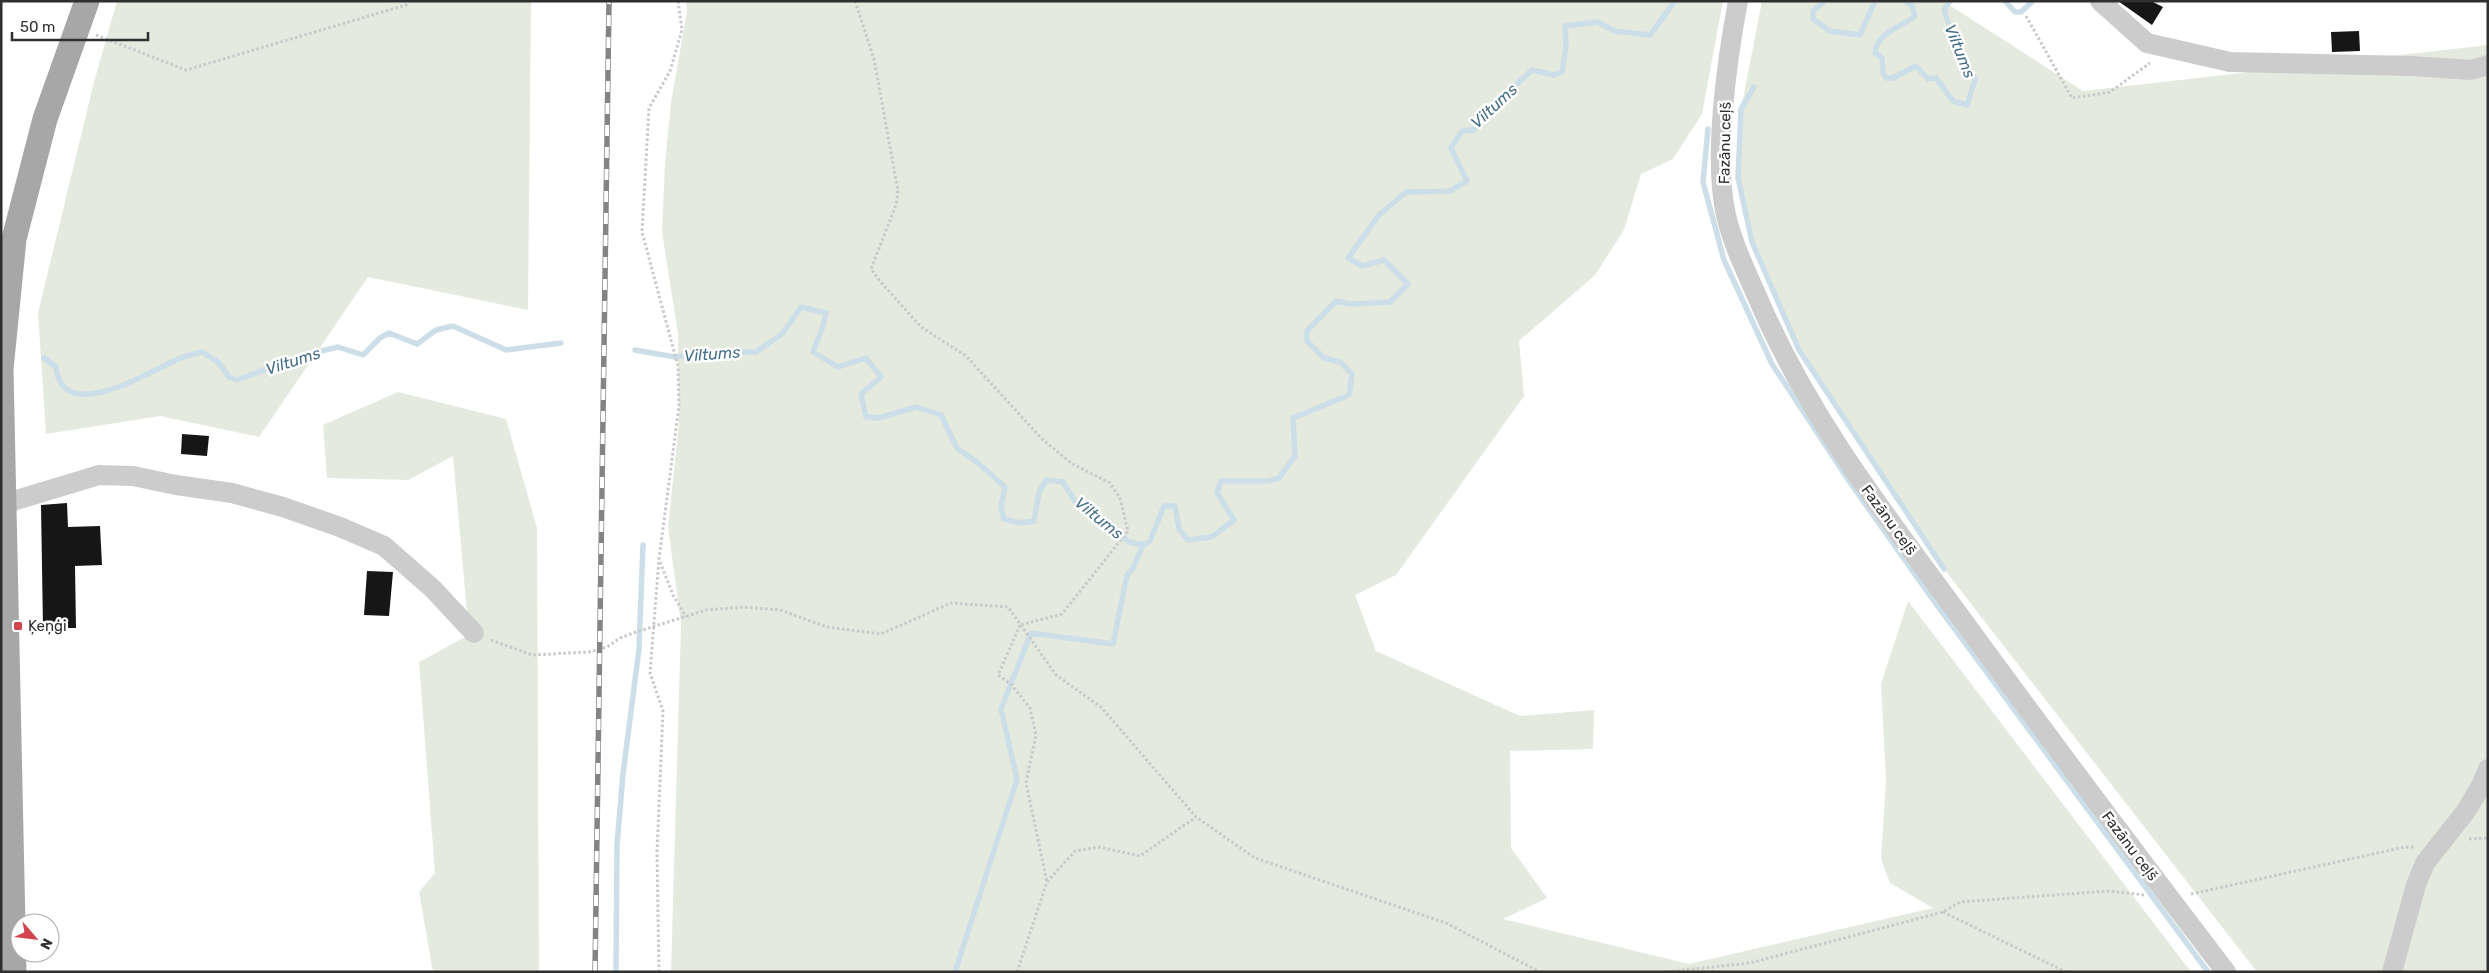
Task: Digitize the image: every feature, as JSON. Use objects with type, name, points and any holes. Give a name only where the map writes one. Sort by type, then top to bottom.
[{"type":"main road","points":[[14,972],[1,369],[14,239],[45,119],[76,27],[87,1]]},
{"type":"street","name":"Fazānu ceļš","points":[[1738,1],[1724,108],[1721,170],[1726,214],[1739,256],[1769,325],[1800,388],[1855,474],[2226,972]]},
{"type":"street","points":[[2100,1],[2147,43],[2230,62],[2411,66],[2471,70],[2488,65]]},
{"type":"street","points":[[3,504],[99,475],[133,476],[176,486],[232,493],[283,507],[340,527],[384,546],[433,589],[474,633]]},
{"type":"street","points":[[2392,972],[2416,885],[2425,863],[2466,811],[2481,786],[2488,769]]},
{"type":"path","points":[[76,27],[186,70],[406,5],[410,1]]},
{"type":"path","points":[[659,972],[657,853],[663,711],[650,673],[659,559],[679,406],[678,366],[642,232],[649,108],[670,71],[682,30],[678,1]]},
{"type":"path","points":[[855,1],[874,59],[898,191],[896,205],[874,255],[871,269],[921,327],[966,356],[1042,439],[1071,463],[1110,483],[1120,498],[1128,531],[1119,545],[1062,614],[1020,626],[998,675],[1011,684],[1030,708],[1036,735],[1026,783],[1047,882]]},
{"type":"path","points":[[659,559],[673,595],[686,617]]},
{"type":"path","points":[[474,633],[532,655],[589,652],[607,647],[620,638],[633,633],[654,628],[706,610],[780,610],[827,627],[881,634],[951,603],[1008,607],[1056,675],[1100,707],[1196,817],[1255,858],[1446,923],[1540,972]]},
{"type":"path","points":[[1017,972],[1047,882],[1076,852],[1099,847],[1140,856],[1196,817]]},
{"type":"path","points":[[1667,972],[1750,963],[1943,912],[1960,902],[2107,891],[2170,899],[2259,877],[2405,847],[2435,848]]},
{"type":"path","points":[[1943,912],[2066,972]]},
{"type":"shaded area","points":[[117,1],[531,1],[528,310],[368,277],[259,437],[160,416],[46,434],[38,313],[94,82]]},
{"type":"shaded area","points":[[686,1],[1723,1],[1702,114],[1673,159],[1641,174],[1624,230],[1595,275],[1519,341],[1524,396],[1396,575],[1355,595],[1376,651],[1520,716],[1594,710],[1593,749],[1510,751],[1511,848],[1547,898],[1503,919],[1689,964],[1933,908],[1890,883],[1881,859],[1886,780],[1881,684],[1908,601],[2191,972],[671,972],[681,624],[668,527],[679,424],[678,334],[662,232],[665,163],[671,103],[687,11]]},
{"type":"shaded area","points":[[1762,1],[1943,1],[2083,91],[2488,45],[2488,972],[2257,972],[1944,569],[1799,350],[1752,242],[1738,178],[1741,109]]},
{"type":"shaded area","points":[[398,392],[506,419],[537,528],[539,972],[433,972],[419,892],[435,873],[419,662],[469,635],[453,456],[408,480],[327,478],[323,425]]},
{"type":"building","points":[[2118,1],[2151,1],[2163,7],[2152,25]]},
{"type":"building","points":[[2359,31],[2360,51],[2332,52],[2331,32]]},
{"type":"building","points":[[182,434],[209,436],[207,456],[181,454]]},
{"type":"building","points":[[67,503],[68,527],[100,526],[102,565],[75,566],[76,628],[43,628],[41,505]]},
{"type":"building","points":[[367,571],[393,572],[389,616],[364,615]]},
{"type":"waterway","name":"Viltums","points":[[635,350],[675,357],[708,352],[756,352],[782,334],[801,307],[826,313],[813,352],[838,367],[866,358],[881,377],[861,394],[866,417],[879,418],[916,407],[941,415],[957,448],[978,463],[1005,487],[1001,507],[1004,519],[1021,523],[1034,521],[1039,492],[1046,480],[1063,482],[1076,503],[1105,520],[1129,542],[1143,545],[1150,541],[1164,506],[1175,506],[1179,529],[1188,540],[1212,537],[1234,520],[1217,493],[1221,481],[1268,481],[1279,478],[1295,456],[1293,418],[1349,395],[1352,374],[1340,362],[1324,358],[1307,341],[1307,331],[1336,301],[1351,304],[1390,302],[1408,284],[1384,260],[1362,266],[1348,258],[1379,215],[1406,192],[1450,191],[1467,181],[1451,148],[1462,131],[1474,130],[1502,98],[1532,70],[1554,75],[1562,72],[1566,46],[1565,26],[1597,22],[1615,31],[1650,35],[1675,1]]},
{"type":"waterway","name":"Viltums","points":[[1825,1],[1813,11],[1813,19],[1830,31],[1860,35],[1875,1]]},
{"type":"waterway","name":"Viltums","points":[[1905,1],[1912,5],[1915,16],[1890,31],[1876,46],[1875,53],[1882,58],[1883,73],[1886,78],[1893,78],[1916,66],[1928,79],[1936,78],[1953,101],[1967,105],[1975,80],[1952,34],[1944,10],[1950,1]]},
{"type":"waterway","name":"Viltums","points":[[2005,1],[2015,12],[2021,12],[2033,1]]},
{"type":"waterway","points":[[1754,87],[1741,109],[1738,178],[1752,242],[1799,350],[1944,569]]},
{"type":"waterway","points":[[1708,129],[1703,182],[1724,260],[1772,364],[1849,481],[1931,597],[2208,972]]},
{"type":"waterway","name":"Viltums","points":[[44,358],[56,367],[62,384],[73,393],[89,394],[127,383],[179,359],[202,352],[218,362],[229,377],[237,380],[305,355],[338,347],[363,355],[380,338],[389,333],[417,344],[436,330],[453,326],[506,350],[561,343]]},
{"type":"waterway","points":[[616,972],[617,845],[623,774],[639,649],[643,545]]},
{"type":"waterway","points":[[955,972],[1017,779],[1001,709],[1031,633],[1113,644],[1127,575],[1133,568],[1143,545]]},
{"type":"railway","points":[[595,972],[609,1]]},
{"type":"place","name":"Ķeņģi","points":[[18,626]]}]
